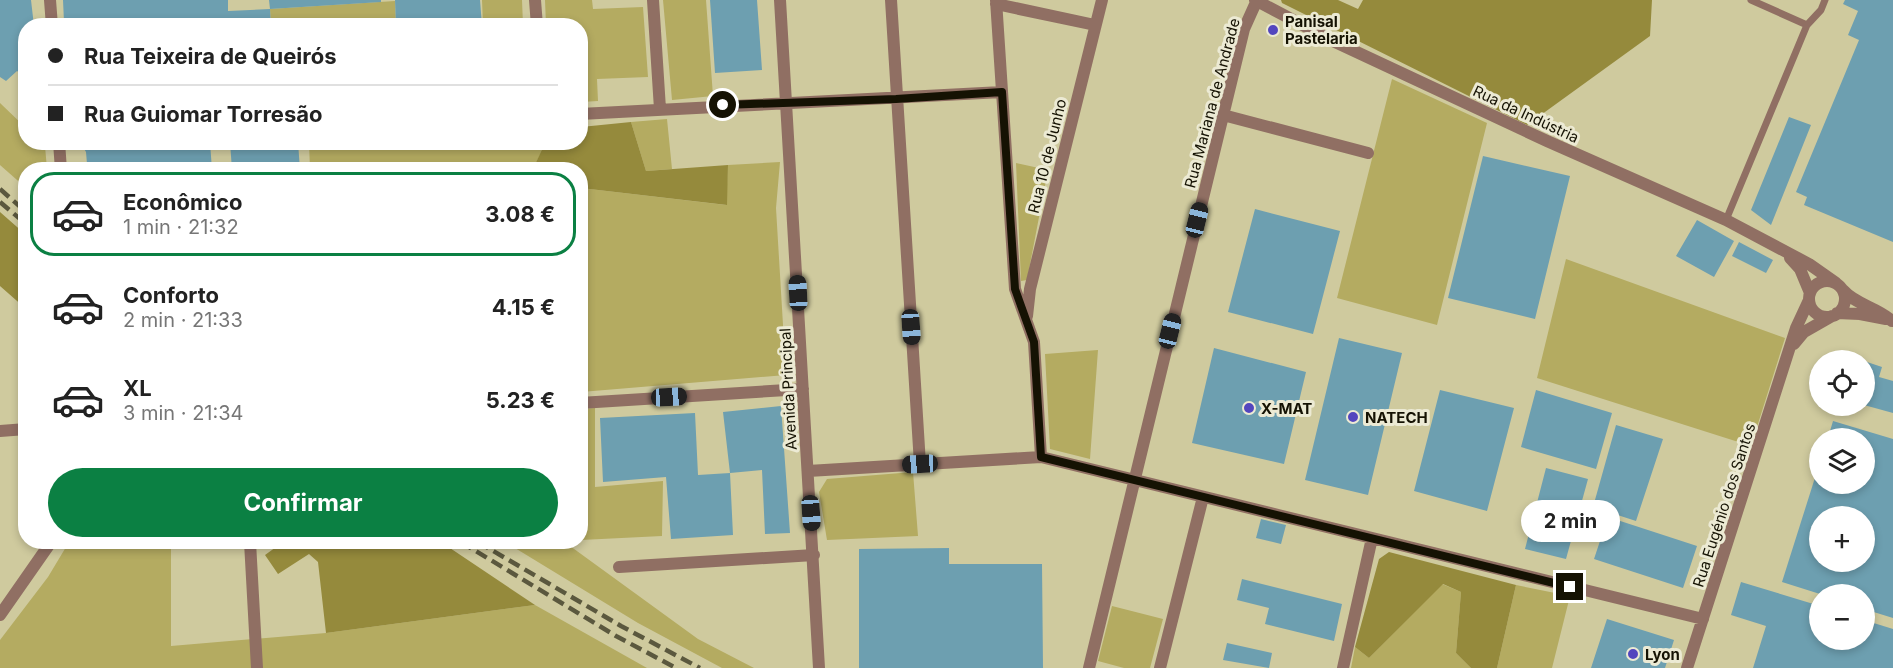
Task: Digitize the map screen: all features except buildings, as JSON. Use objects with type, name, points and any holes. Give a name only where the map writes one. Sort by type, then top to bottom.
[{"type":"street","points":[[50,0],[51,18]]},
{"type":"street","points":[[535,0],[536,18]]},
{"type":"street","points":[[653,0],[660,109]]},
{"type":"street","name":"Avenida Principal","points":[[780,0],[819,668]]},
{"type":"street","points":[[891,0],[920,464]]},
{"type":"street","name":"Rua 10 de Junho","points":[[1026,320],[1030,289],[1102,0]]},
{"type":"street","name":"Rua Mariana de Andrade","points":[[1089,668],[1244,29],[1256,0]]},
{"type":"street","name":"Rua da Indústria","points":[[1256,0],[1333,41],[1536,136],[1726,220],[1809,264],[1854,300],[1883,313],[1892,321]]},
{"type":"street","points":[[1041,457],[1034,342],[1015,289],[996,2],[1095,25]]},
{"type":"street","points":[[588,114],[786,101],[803,103],[1002,92]]},
{"type":"street","points":[[1223,116],[1368,153]]},
{"type":"street","name":"Rua da Indústria","points":[[1785,253],[1800,269],[1810,297]]},
{"type":"street","points":[[1819,283],[1838,285],[1845,298],[1834,315],[1815,312],[1810,297],[1819,283]]},
{"type":"street","name":"Rua Eugénio dos Santos","points":[[1687,668],[1790,350],[1810,297]]},
{"type":"street","name":"Rua da Indústria","points":[[1834,315],[1860,314],[1892,321]]},
{"type":"street","name":"Rua Eugénio dos Santos","points":[[1790,350],[1804,332],[1834,315]]},
{"type":"street","points":[[588,402],[803,389]]},
{"type":"street","points":[[0,431],[18,430]]},
{"type":"street","points":[[808,471],[1041,457],[1703,619]]},
{"type":"street","points":[[1160,668],[1203,496]]},
{"type":"street","points":[[1343,668],[1372,538]]},
{"type":"street","points":[[0,615],[46,549]]},
{"type":"street","points":[[250,549],[257,668]]},
{"type":"street","points":[[619,567],[814,555]]},
{"type":"lane","points":[[1751,0],[1807,25]]},
{"type":"lane","points":[[1726,220],[1807,25],[1821,10],[1825,0]]},
{"type":"shaded area","points":[[482,0],[522,0],[523,18],[483,18]]},
{"type":"shaded area","points":[[545,0],[592,0],[593,9],[643,7],[648,77],[597,79],[598,101],[588,102],[588,18],[546,18]]},
{"type":"shaded area","points":[[663,0],[706,0],[713,96],[672,100]]},
{"type":"shaded area","points":[[1281,0],[1338,0],[1358,9],[1363,0],[1652,0],[1650,36],[1527,125],[1282,3]]},
{"type":"shaded area","points":[[395,1],[396,18],[271,18],[270,9]]},
{"type":"shaded area","points":[[1392,79],[1487,123],[1437,325],[1337,298]]},
{"type":"shaded area","points":[[0,103],[18,120],[18,150],[45,150],[46,162],[18,162],[18,181],[0,165]]},
{"type":"shaded area","points":[[667,119],[672,169],[646,171],[631,122]]},
{"type":"shaded area","points":[[631,122],[646,171],[728,165],[727,205],[588,189],[588,162],[536,162],[542,150],[588,150],[588,126]]},
{"type":"shaded area","points":[[309,150],[542,150],[537,162],[310,162]]},
{"type":"shaded area","points":[[780,162],[776,208],[786,375],[588,391],[588,189],[726,205],[728,165]]},
{"type":"shaded area","points":[[1016,163],[1048,170],[1027,280],[1021,281]]},
{"type":"shaded area","points":[[0,212],[18,228],[18,302],[0,286]]},
{"type":"shaded area","points":[[1566,259],[1785,338],[1751,446],[1537,378]]},
{"type":"shaded area","points":[[1098,350],[1090,459],[1050,449],[1045,354]]},
{"type":"shaded area","points":[[588,408],[595,408],[595,487],[663,481],[662,536],[588,540]]},
{"type":"shaded area","points":[[913,472],[918,536],[827,540],[819,492],[827,479]]},
{"type":"shaded area","points":[[65,549],[171,549],[171,646],[326,633],[535,605],[647,668],[0,668],[0,640],[48,577]]},
{"type":"shaded area","points":[[273,549],[451,549],[535,605],[326,633],[318,562],[309,554],[278,574],[265,555]]},
{"type":"shaded area","points":[[516,549],[574,549],[698,639],[754,668],[722,668],[638,623]]},
{"type":"shaded area","points":[[1389,552],[1516,585],[1497,668],[1471,668],[1456,653],[1461,592],[1443,584],[1369,658],[1355,647],[1379,559]]},
{"type":"shaded area","points":[[1442,584],[1461,592],[1456,653],[1471,668],[1351,668],[1355,647],[1369,658]]},
{"type":"shaded area","points":[[1516,585],[1570,596],[1552,668],[1497,668]]},
{"type":"shaded area","points":[[1112,606],[1163,619],[1150,668],[1124,668],[1098,661]]},
{"type":"railway","points":[[0,189],[18,205]]},
{"type":"railway","points":[[0,202],[18,217]]},
{"type":"railway","points":[[473,549],[616,636],[676,668]]},
{"type":"railway","points":[[490,549],[621,626],[700,668]]},
{"type":"place","name":"Panisal Pastelaria","points":[[1273,30]]},
{"type":"place","name":"X-MAT","points":[[1249,408]]},
{"type":"place","name":"NATECH","points":[[1353,417]]},
{"type":"place","name":"Lyon","points":[[1633,654]]},
{"type":"route","points":[[723,105],[786,101],[803,103],[896,99],[1002,92],[1015,289],[1034,342],[1041,457],[1570,587]]}]
